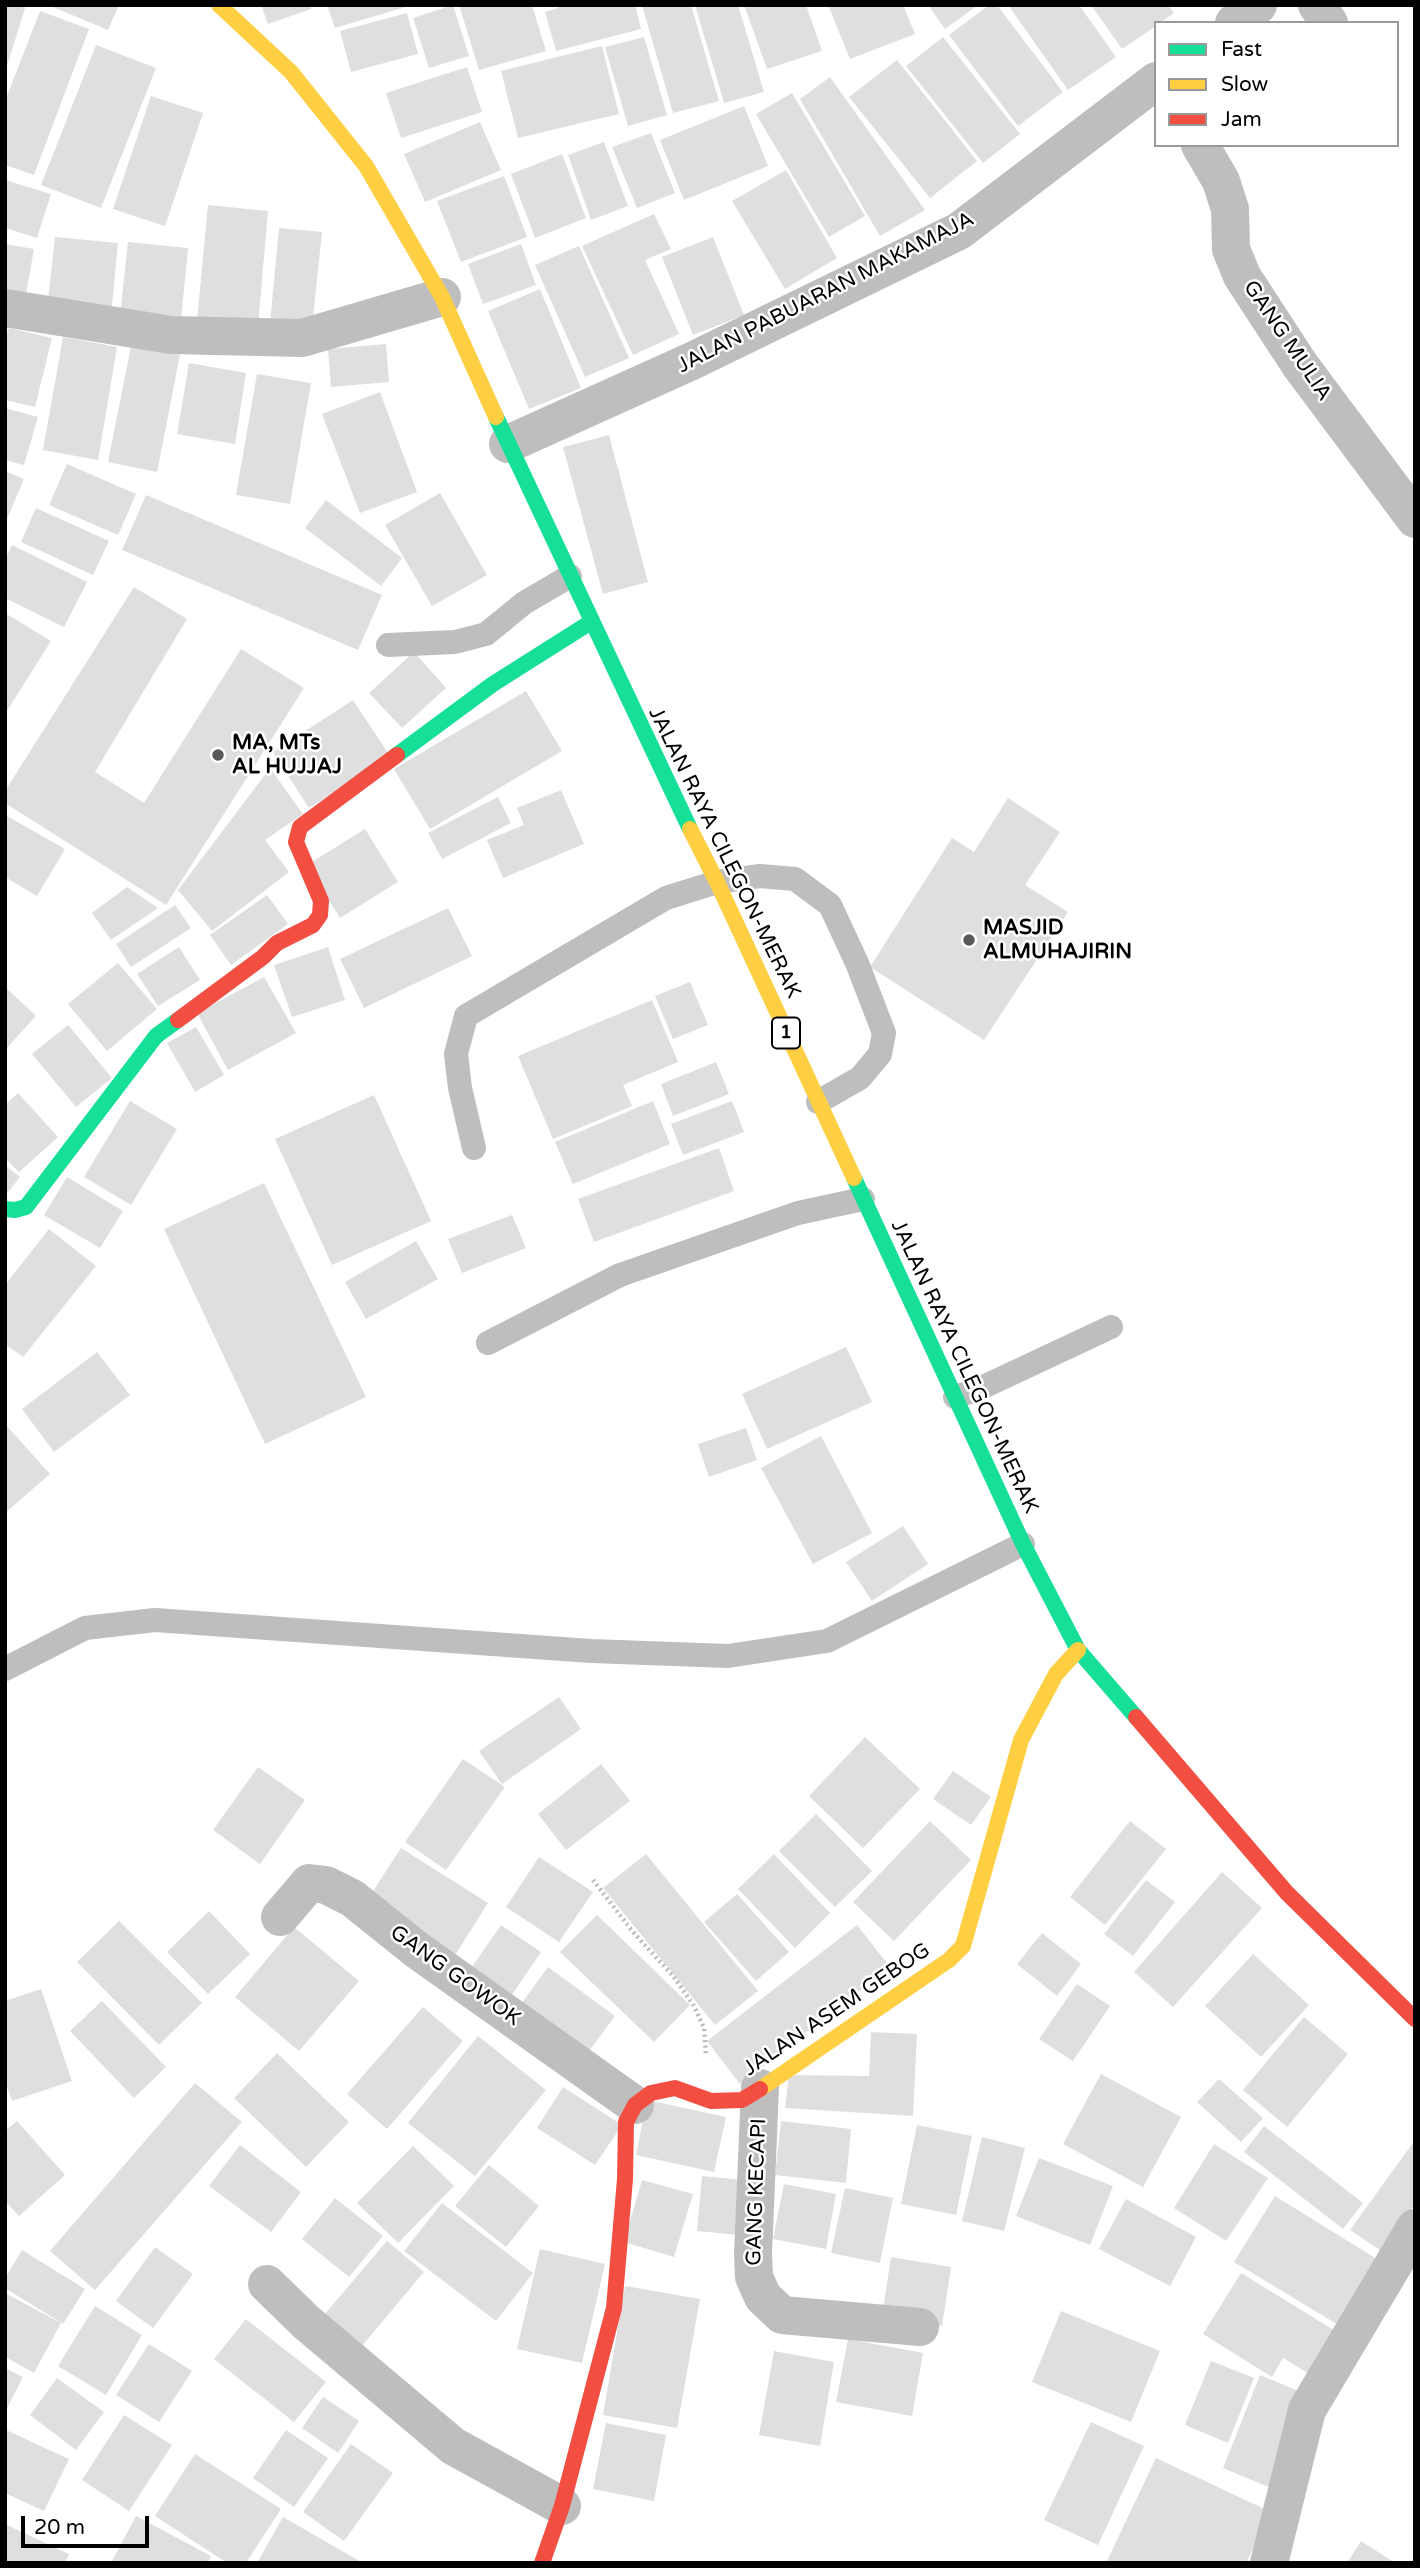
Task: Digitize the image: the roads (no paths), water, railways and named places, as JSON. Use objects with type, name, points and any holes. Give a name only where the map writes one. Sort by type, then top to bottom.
[{"type":"main road","name":"JALAN RAYA CILEGON-MERAK","points":[[219,5],[291,72],[366,166],[442,297],[569,576],[674,799],[717,882],[1023,1544],[1078,1650],[1287,1892],[1413,2013]]},
{"type":"main road","points":[[5,1209],[26,1207],[156,1036],[263,957],[277,943],[313,925],[320,915],[321,901],[296,842],[300,827],[493,684],[591,622]]},
{"type":"main road","name":"JALAN ASEM GEBOG","points":[[635,2105],[651,2094],[675,2088],[710,2101],[742,2100],[949,1960],[963,1946],[1021,1740],[1056,1674],[1078,1650]]},
{"type":"main road","points":[[542,2563],[562,2506],[614,2308],[625,2179],[625,2122],[635,2105]]},
{"type":"street","points":[[1237,21],[1258,5]]},
{"type":"street","points":[[1317,5],[1328,21]]},
{"type":"street","name":"JALAN PABUARAN MAKAMAJA","points":[[508,444],[704,355],[959,231],[1154,83]]},
{"type":"street","name":"GANG MULIA","points":[[1201,147],[1221,181],[1230,209],[1231,248],[1242,276],[1300,365],[1415,519]]},
{"type":"street","points":[[5,308],[171,335],[302,338],[442,297]]},
{"type":"street","name":"GANG GOWOK","points":[[280,1917],[309,1883],[326,1885],[352,1898],[417,1950],[635,2105]]},
{"type":"street","name":"GANG KECAPI","points":[[760,2088],[753,2254],[754,2277],[763,2297],[782,2315],[920,2327]]},
{"type":"street","points":[[1269,2563],[1307,2410],[1415,2228]]},
{"type":"street","points":[[267,2284],[306,2322],[382,2383],[453,2446],[562,2506]]},
{"type":"lane","points":[[388,645],[455,642],[486,634],[524,603],[569,576]]},
{"type":"lane","points":[[474,1148],[460,1088],[456,1054],[466,1016],[666,898],[717,882],[760,876],[794,879],[830,905],[858,963],[884,1033],[880,1054],[860,1078],[818,1101]]},
{"type":"lane","points":[[488,1343],[620,1275],[798,1213],[863,1199]]},
{"type":"lane","points":[[955,1397],[981,1388],[1111,1327]]},
{"type":"lane","points":[[5,1669],[85,1628],[155,1620],[591,1651],[728,1656],[827,1641],[1023,1544]]},
{"type":"place","name":"MA, MTs AL HUJJAJ","points":[[218,755]]},
{"type":"place","name":"MASJID ALMUHAJIRIN","points":[[969,940]]}]
